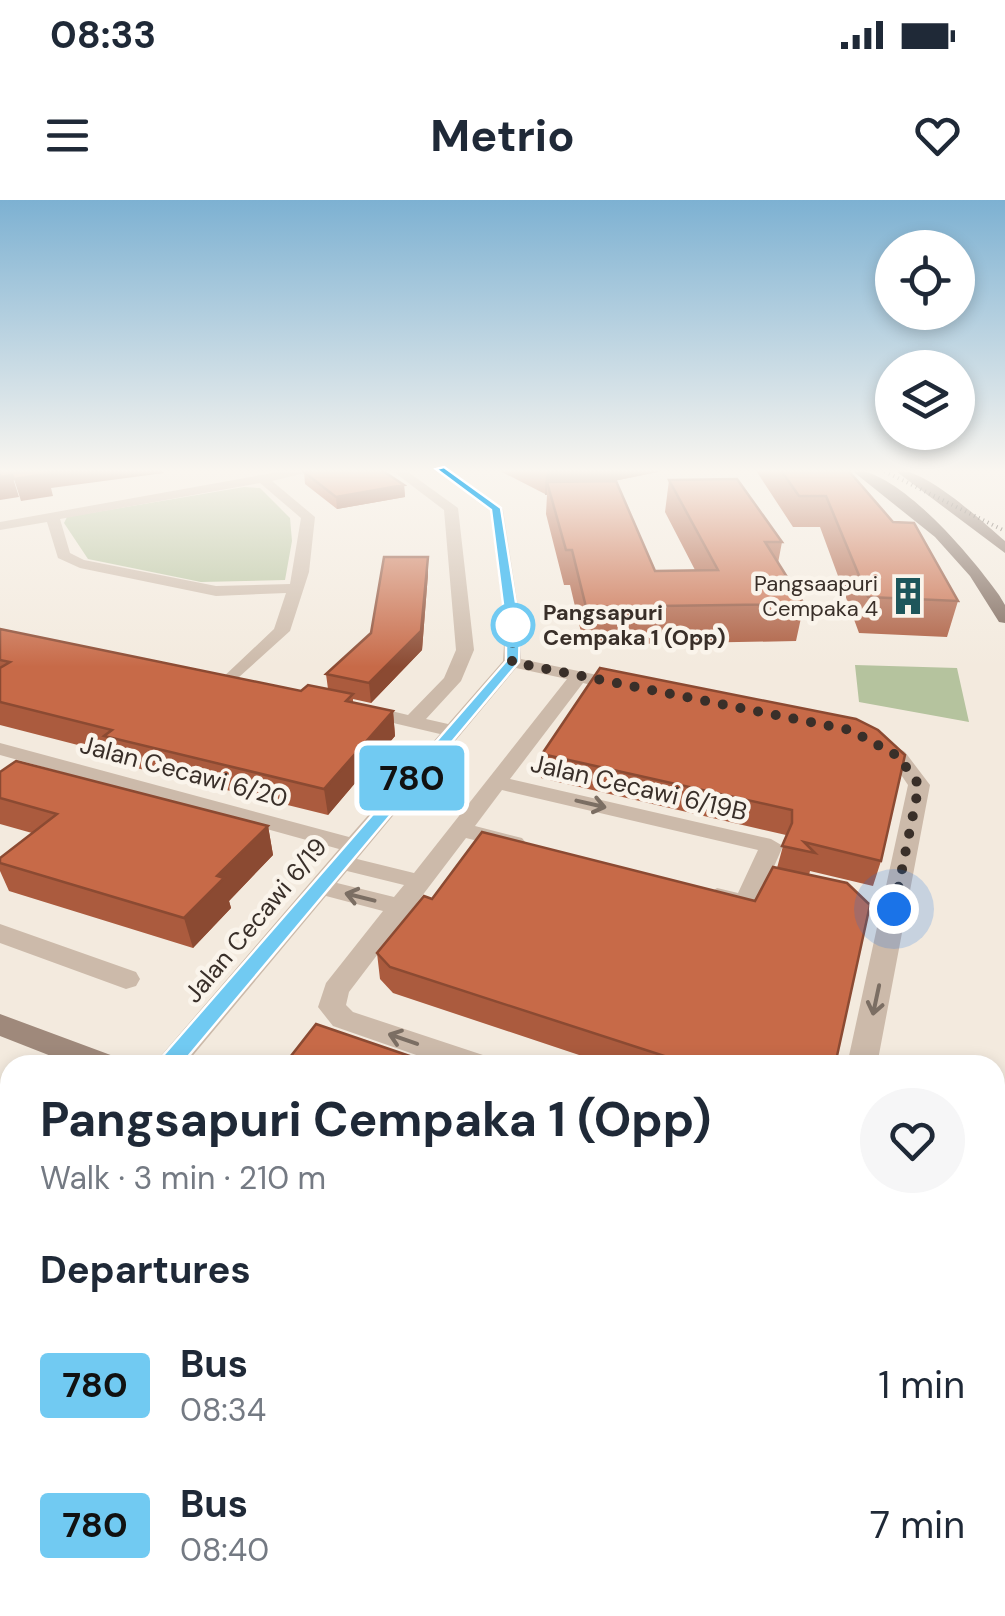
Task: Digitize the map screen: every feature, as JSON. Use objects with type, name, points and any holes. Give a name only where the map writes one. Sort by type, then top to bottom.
[{"type":"main road","points":[[943,535],[977,571],[1005,618]]},
{"type":"street","points":[[57,535],[63,555],[80,564],[216,591],[296,588]]},
{"type":"street","points":[[228,681],[273,644],[296,588],[305,535]]},
{"type":"street","points":[[420,723],[462,667],[464,634],[454,535]]},
{"type":"street","points":[[500,535],[513,628],[512,662],[656,692]]},
{"type":"street","name":"Jalan Cecawi 6/19","points":[[177,1055],[512,662]]},
{"type":"street","points":[[449,1055],[343,1019],[332,1007],[336,990],[578,677]]},
{"type":"street","points":[[339,705],[453,731]]},
{"type":"street","points":[[863,736],[898,756],[919,785],[886,907],[864,1055]]},
{"type":"street","name":"Jalan Cecawi 6/20","points":[[0,750],[348,854],[420,882]]},
{"type":"street","name":"Jalan Cecawi 6/19B","points":[[496,782],[771,846],[756,878]]},
{"type":"street","points":[[460,829],[536,849]]},
{"type":"street","points":[[689,888],[746,904],[756,878],[791,886]]},
{"type":"street","points":[[320,887],[400,907]]},
{"type":"street","points":[[0,932],[126,979]]},
{"type":"street","points":[[0,1025],[80,1055]]},
{"type":"green space","points":[[72,535],[291,535],[285,580],[201,582],[88,559]]},
{"type":"green space","points":[[855,665],[957,668],[969,722],[859,702]]},
{"type":"building","points":[[562,535],[639,535],[655,571],[718,570],[699,535],[777,535],[782,542],[765,542],[804,604],[586,607],[572,550],[566,550]]},
{"type":"building","points":[[842,535],[921,535],[958,601],[868,597]]},
{"type":"building","points":[[384,557],[428,557],[421,631],[369,683],[326,674],[371,633]]},
{"type":"building","points":[[0,629],[301,691],[308,685],[353,694],[346,701],[393,711],[324,789],[104,736],[112,730],[0,702],[0,668],[10,662],[0,660]]},
{"type":"building","points":[[600,668],[856,719],[878,730],[905,755],[881,861],[804,842],[815,853],[782,846],[792,823],[792,810],[542,754]]},
{"type":"building","points":[[16,761],[268,826],[217,876],[224,878],[184,918],[0,863],[0,858],[57,814],[0,798],[0,772]]},
{"type":"building","points":[[482,832],[755,901],[773,867],[847,883],[870,905],[837,1055],[661,1055],[390,967],[377,953],[424,896],[432,899]]},
{"type":"building","points":[[316,1024],[407,1055],[292,1055]]},
{"type":"bus line","name":"780","points":[[177,1055],[512,662],[513,628],[500,535]]},
{"type":"place","name":"Pangsaapuri Cempaka 4","points":[[908,596]]},
{"type":"place","name":"Pangsapuri Cempaka 1 (Opp)","points":[[513,625]]},
{"type":"route","points":[[513,625],[512,662],[850,730],[898,756],[919,785],[894,909]]}]
